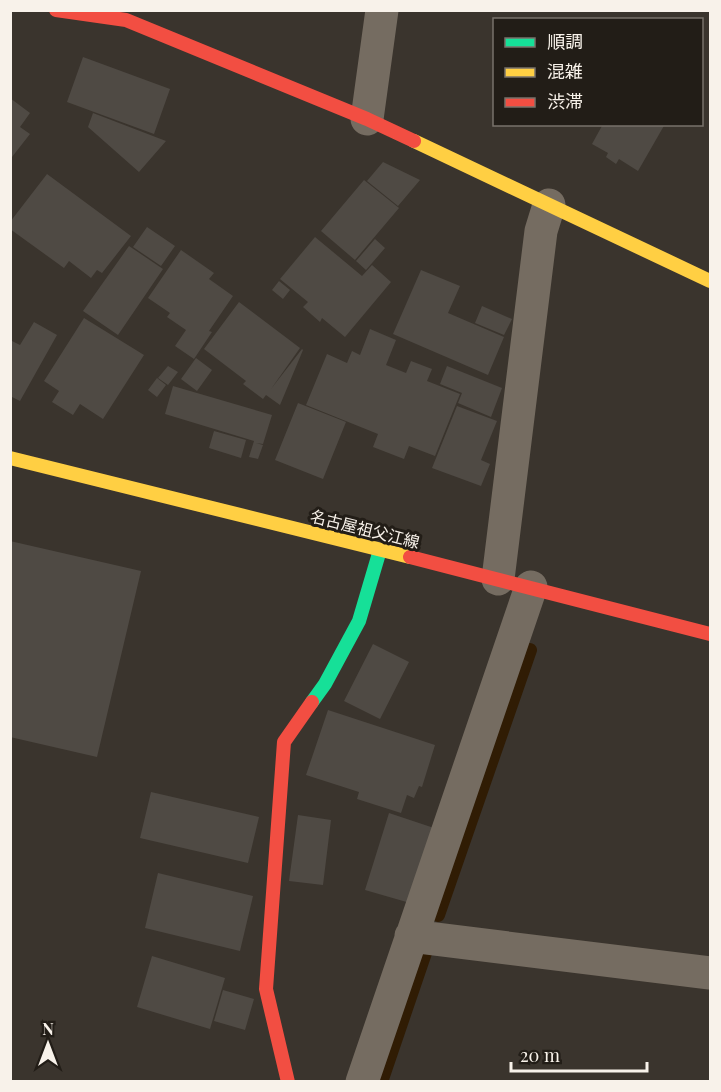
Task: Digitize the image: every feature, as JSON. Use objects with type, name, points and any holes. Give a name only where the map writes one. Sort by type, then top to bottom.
[{"type":"street","points":[[56,10],[126,20],[367,119],[711,281]]},
{"type":"street","points":[[367,119],[382,10]]},
{"type":"street","points":[[498,579],[541,231],[549,206]]},
{"type":"street","name":"名古屋祖父江線","points":[[10,458],[711,634]]},
{"type":"street","points":[[288,1082],[266,989],[284,742],[325,684],[358,621],[380,550]]},
{"type":"street","points":[[362,1082],[531,587]]},
{"type":"street","points":[[411,936],[711,973]]},
{"type":"building","points":[[83,57],[170,89],[154,134],[67,102]]},
{"type":"building","points":[[10,98],[30,113],[20,127],[30,134],[12,157],[10,156]]},
{"type":"building","points":[[93,113],[166,141],[139,172],[88,127]]},
{"type":"building","points":[[602,126],[664,126],[638,171],[619,159],[616,164],[606,157],[608,153],[592,144]]},
{"type":"building","points":[[383,162],[420,180],[398,206],[367,181]]},
{"type":"building","points":[[47,174],[131,236],[102,273],[97,270],[91,278],[69,261],[64,268],[10,229],[10,222]]},
{"type":"building","points":[[364,180],[399,208],[355,260],[321,231]]},
{"type":"building","points":[[147,227],[175,246],[161,266],[133,247]]},
{"type":"building","points":[[315,237],[362,276],[372,265],[391,282],[345,337],[322,318],[320,322],[303,307],[308,302],[280,279]]},
{"type":"building","points":[[375,239],[385,248],[366,270],[356,261]]},
{"type":"building","points":[[129,246],[163,269],[118,335],[83,311]]},
{"type":"building","points":[[181,250],[214,273],[209,279],[233,296],[209,331],[212,332],[194,359],[175,346],[186,330],[167,317],[170,313],[148,298]]},
{"type":"building","points":[[421,270],[460,286],[448,313],[504,337],[488,375],[393,334]]},
{"type":"building","points":[[279,281],[290,290],[283,299],[272,290]]},
{"type":"building","points":[[239,302],[300,348],[271,389],[303,350],[280,405],[266,395],[263,399],[243,384],[246,381],[204,349]]},
{"type":"building","points":[[482,306],[512,319],[504,335],[475,323]]},
{"type":"building","points":[[84,318],[144,355],[103,419],[80,404],[73,415],[52,402],[59,391],[44,381]]},
{"type":"building","points":[[34,322],[57,335],[20,401],[10,396],[10,340],[20,345]]},
{"type":"building","points":[[370,329],[396,340],[386,365],[406,373],[411,361],[432,369],[427,381],[460,394],[435,456],[409,446],[404,459],[373,447],[378,434],[306,405],[327,354],[347,363],[352,351],[360,355]]},
{"type":"building","points":[[196,358],[212,370],[197,391],[181,379]]},
{"type":"building","points":[[168,366],[178,372],[168,385],[158,378]]},
{"type":"building","points":[[447,366],[502,388],[491,417],[458,403],[462,393],[440,384]]},
{"type":"building","points":[[157,378],[166,385],[157,397],[148,390]]},
{"type":"building","points":[[173,386],[272,415],[263,444],[256,443],[263,445],[258,459],[249,457],[254,441],[165,414]]},
{"type":"building","points":[[298,403],[346,422],[323,479],[275,460]]},
{"type":"building","points":[[457,406],[497,421],[481,460],[490,464],[481,486],[432,468]]},
{"type":"building","points":[[214,431],[246,440],[241,458],[209,448]]},
{"type":"building","points":[[10,541],[141,571],[97,757],[10,737]]},
{"type":"building","points":[[373,644],[409,662],[380,719],[344,701]]},
{"type":"building","points":[[328,710],[435,745],[422,787],[419,786],[414,798],[407,795],[401,813],[357,799],[359,792],[306,775]]},
{"type":"building","points":[[151,792],[259,817],[248,863],[140,838]]},
{"type":"building","points":[[389,813],[434,828],[410,903],[365,890]]},
{"type":"building","points":[[298,815],[331,820],[323,885],[289,881]]},
{"type":"building","points":[[158,873],[253,896],[240,951],[145,928]]},
{"type":"building","points":[[152,956],[225,978],[210,1029],[137,1007]]},
{"type":"building","points":[[223,990],[254,999],[245,1030],[214,1021]]},
{"type":"waterway","points":[[438,915],[530,650]]},
{"type":"waterway","points":[[381,1082],[426,950]]},
{"type":"traffic: fast","points":[[312,702],[325,684],[359,621],[380,550]]},
{"type":"traffic: slow","points":[[414,141],[710,281]]},
{"type":"traffic: slow","points":[[10,458],[410,557]]},
{"type":"traffic: jam","points":[[56,10],[126,20],[367,119],[414,141]]},
{"type":"traffic: jam","points":[[410,557],[710,634]]},
{"type":"traffic: jam","points":[[288,1082],[266,989],[284,742],[312,702]]}]
